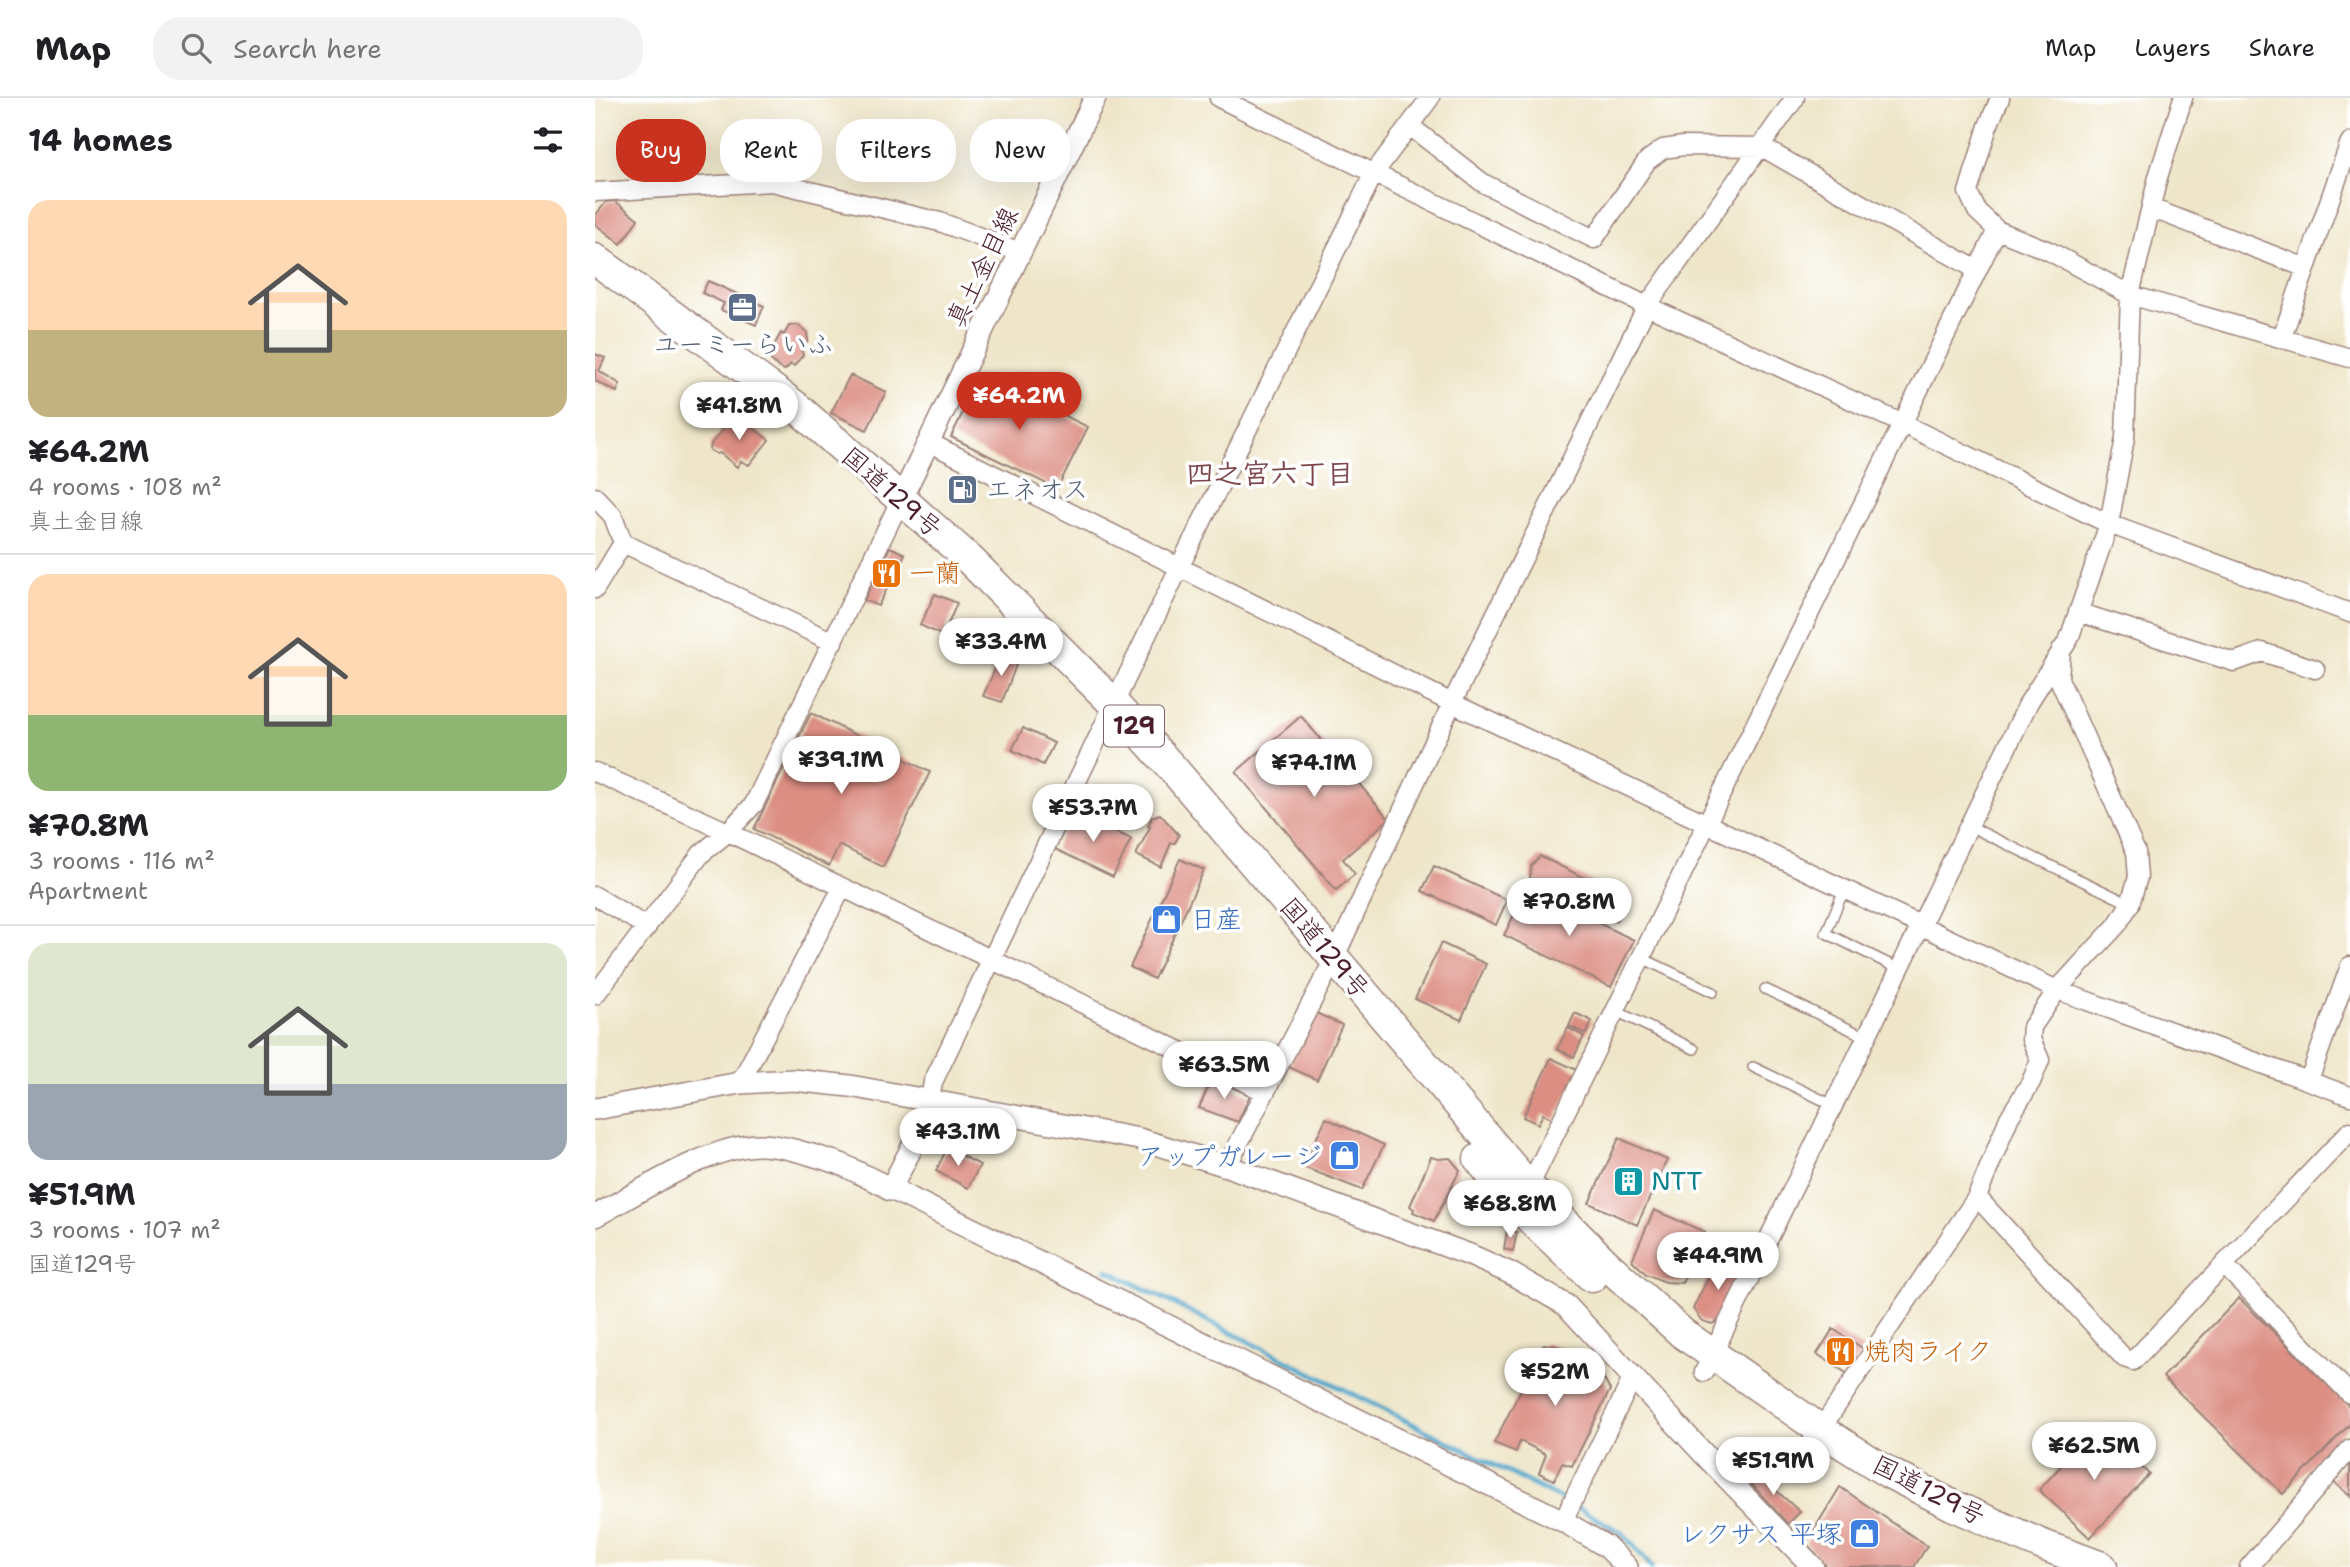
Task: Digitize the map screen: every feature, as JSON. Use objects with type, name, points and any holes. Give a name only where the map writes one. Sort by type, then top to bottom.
[{"type":"highway","name":"国道129号","points":[[595,259],[794,405],[966,582],[1110,713],[1181,803],[1529,1187],[1598,1270],[1671,1347],[1708,1363],[1816,1438],[1877,1486],[1944,1522],[2047,1567]]},
{"type":"highway","name":"国道129号","points":[[595,282],[897,508]]},
{"type":"highway","name":"国道129号","points":[[1330,967],[1411,1075],[1517,1206],[1598,1270]]},
{"type":"highway","name":"国道129号","points":[[1816,1438],[1952,1505],[2040,1544],[2102,1567]]},
{"type":"street","name":"真土金目線","points":[[897,508],[1095,98]]},
{"type":"street","points":[[1219,98],[1647,306],[1901,423],[2109,524],[2350,612]]},
{"type":"street","points":[[890,1190],[926,1120],[933,1082],[991,960],[1179,568],[1374,173],[1430,98]]},
{"type":"street","points":[[1227,1166],[1330,967],[1452,703],[1647,306],[1795,98]]},
{"type":"street","points":[[2000,98],[1988,126],[1968,192],[1977,211],[1997,230],[2049,251],[2130,295],[2350,358]]},
{"type":"street","points":[[1708,1363],[2029,702],[2069,639],[2109,524],[2125,438],[2130,295],[2158,177],[2183,98]]},
{"type":"street","points":[[1411,125],[1483,183],[1594,239],[1647,161],[1663,149],[1683,146],[1762,147],[1977,270]]},
{"type":"street","points":[[2282,337],[2306,268],[2345,172],[2350,142]]},
{"type":"street","points":[[595,192],[772,182],[940,222],[1020,252]]},
{"type":"street","points":[[2151,208],[2306,268]]},
{"type":"street","points":[[1529,1187],[1997,230]]},
{"type":"street","points":[[928,442],[1452,703],[2057,990],[2350,1096]]},
{"type":"street","points":[[595,497],[613,516],[622,543],[833,642]]},
{"type":"street","points":[[595,995],[701,853],[728,832],[754,804],[897,508]]},
{"type":"street","points":[[595,589],[622,543]]},
{"type":"street","points":[[2078,612],[2234,663],[2262,652],[2315,669]]},
{"type":"street","points":[[1816,1438],[1977,1197],[2009,1118],[2031,1082],[2040,1060],[2031,1039],[2032,1027],[2057,990],[2117,925],[2130,904],[2138,877],[2136,852],[2059,679],[2061,650]]},
{"type":"street","points":[[595,772],[728,832],[1265,1092]]},
{"type":"street","points":[[740,1083],[842,888]]},
{"type":"street","points":[[595,896],[647,927]]},
{"type":"street","points":[[2309,1080],[2350,966]]},
{"type":"street","points":[[595,1110],[740,1083],[793,1080],[822,1082],[1139,1139],[1227,1166],[1470,1255],[1510,1273],[1566,1305],[1813,1567]]},
{"type":"street","points":[[1977,1197],[2124,1358],[2133,1361],[2350,1131]]},
{"type":"street","points":[[595,1216],[687,1167],[724,1152],[759,1145],[792,1148],[841,1164],[1563,1521],[1607,1547],[1626,1567]]},
{"type":"street","points":[[2224,1265],[2350,1394]]},
{"type":"street","points":[[1566,1305],[1598,1270]]},
{"type":"street","points":[[1563,1521],[1633,1377]]},
{"type":"street","points":[[2249,1567],[2350,1449]]},
{"type":"lane","points":[[1969,826],[2130,904]]},
{"type":"lane","points":[[1845,890],[1826,933],[1899,969]]},
{"type":"lane","points":[[1642,958],[1713,992]]},
{"type":"lane","points":[[1765,989],[1866,1037]]},
{"type":"lane","points":[[1616,1011],[1694,1049]]},
{"type":"lane","points":[[1753,1067],[1833,1105]]},
{"type":"building","points":[[615,201],[638,219],[621,244],[595,224],[595,216],[606,202]]},
{"type":"building","name":"ユーミーらいふ","points":[[708,281],[764,306],[756,325],[721,310],[724,303],[702,293]]},
{"type":"building","points":[[798,325],[807,332],[808,341],[801,349],[803,355],[794,366],[791,364],[785,370],[779,368],[769,358],[773,347],[781,333],[784,335],[789,326]]},
{"type":"building","points":[[595,354],[605,358],[599,371],[620,384],[617,392],[595,381]]},
{"type":"building","points":[[850,375],[886,392],[867,430],[831,413]]},
{"type":"building","points":[[981,375],[1088,427],[1057,489],[951,437]]},
{"type":"building","points":[[735,414],[769,440],[749,465],[741,461],[737,467],[720,453],[710,450],[711,444]]},
{"type":"building","name":"一蘭","points":[[890,547],[905,554],[878,606],[864,600]]},
{"type":"building","points":[[935,594],[957,603],[943,636],[920,625]]},
{"type":"building","points":[[1002,653],[1018,660],[1002,702],[983,696]]},
{"type":"building","points":[[811,713],[930,772],[883,867],[839,845],[829,866],[754,829]]},
{"type":"building","points":[[1301,716],[1389,819],[1343,859],[1355,874],[1336,890],[1236,772]]},
{"type":"building","points":[[1023,728],[1054,743],[1043,765],[1012,750]]},
{"type":"building","points":[[1073,811],[1131,839],[1113,877],[1055,849]]},
{"type":"building","name":"日産","points":[[1160,814],[1179,835],[1175,843],[1171,843],[1161,867],[1136,855],[1152,817]]},
{"type":"building","points":[[1540,856],[1627,899],[1625,911],[1615,921],[1530,878],[1531,866]]},
{"type":"building","name":"日産","points":[[1180,859],[1204,870],[1154,979],[1130,967]]},
{"type":"building","points":[[1434,866],[1507,900],[1496,925],[1422,891]]},
{"type":"building","points":[[1527,889],[1634,940],[1611,987],[1504,935]]},
{"type":"building","points":[[1441,943],[1486,964],[1461,1020],[1415,999]]},
{"type":"building","points":[[1314,1012],[1342,1025],[1317,1080],[1289,1067]]},
{"type":"building","points":[[1575,1013],[1592,1021],[1586,1034],[1569,1026]]},
{"type":"building","points":[[1568,1028],[1584,1036],[1574,1057],[1557,1049]]},
{"type":"building","points":[[1551,1058],[1579,1071],[1555,1120],[1543,1114],[1538,1124],[1523,1117]]},
{"type":"building","points":[[1212,1078],[1250,1095],[1238,1122],[1199,1108]]},
{"type":"building","name":"アップガレージ","points":[[1326,1118],[1384,1145],[1362,1190],[1303,1167]]},
{"type":"building","name":"NTT","points":[[1619,1138],[1667,1160],[1637,1225],[1589,1203]]},
{"type":"building","points":[[947,1148],[980,1165],[968,1188],[936,1171]]},
{"type":"building","points":[[1431,1157],[1450,1158],[1460,1170],[1434,1221],[1413,1212],[1414,1209],[1410,1206]]},
{"type":"building","points":[[1654,1210],[1705,1232],[1682,1283],[1665,1282],[1646,1274],[1632,1260]]},
{"type":"building","points":[[1507,1230],[1517,1232],[1513,1251],[1504,1249]]},
{"type":"building","points":[[1717,1259],[1745,1271],[1720,1320],[1712,1324],[1702,1321],[1693,1309]]},
{"type":"building","points":[[2239,1298],[2350,1407],[2350,1424],[2283,1494],[2163,1377]]},
{"type":"building","name":"焼肉ライク","points":[[1833,1329],[1864,1349],[1848,1374],[1817,1354]]},
{"type":"building","points":[[1544,1344],[1576,1353],[1602,1376],[1610,1390],[1572,1466],[1562,1463],[1554,1480],[1539,1473],[1546,1454],[1520,1441],[1516,1452],[1494,1443]]},
{"type":"building","points":[[2097,1426],[2149,1474],[2090,1538],[2039,1490]]},
{"type":"building","points":[[2350,1457],[2350,1496],[2331,1480]]},
{"type":"building","points":[[1753,1469],[1800,1512],[1788,1524],[1745,1477]]},
{"type":"building","points":[[1840,1487],[1927,1546],[1914,1567],[1827,1567],[1806,1543]]},
{"type":"waterway","points":[[1107,1270],[1567,1502]]},
{"type":"waterway","points":[[1577,1507],[1623,1534],[1652,1567]]},
{"type":"place","name":"ユーミーらいふ","points":[[743,308]]},
{"type":"place","name":"エネオス","points":[[963,489]]},
{"type":"place","name":"一蘭","points":[[886,573]]},
{"type":"place","name":"日産","points":[[1167,919]]},
{"type":"place","name":"アップガレージ","points":[[1344,1156]]},
{"type":"place","name":"NTT","points":[[1628,1181]]},
{"type":"place","name":"焼肉ライク","points":[[1841,1351]]},
{"type":"place","name":"レクサス 平塚","points":[[1865,1534]]},
{"type":"district","name":"四之宮六丁目","points":[[1270,473]]}]
